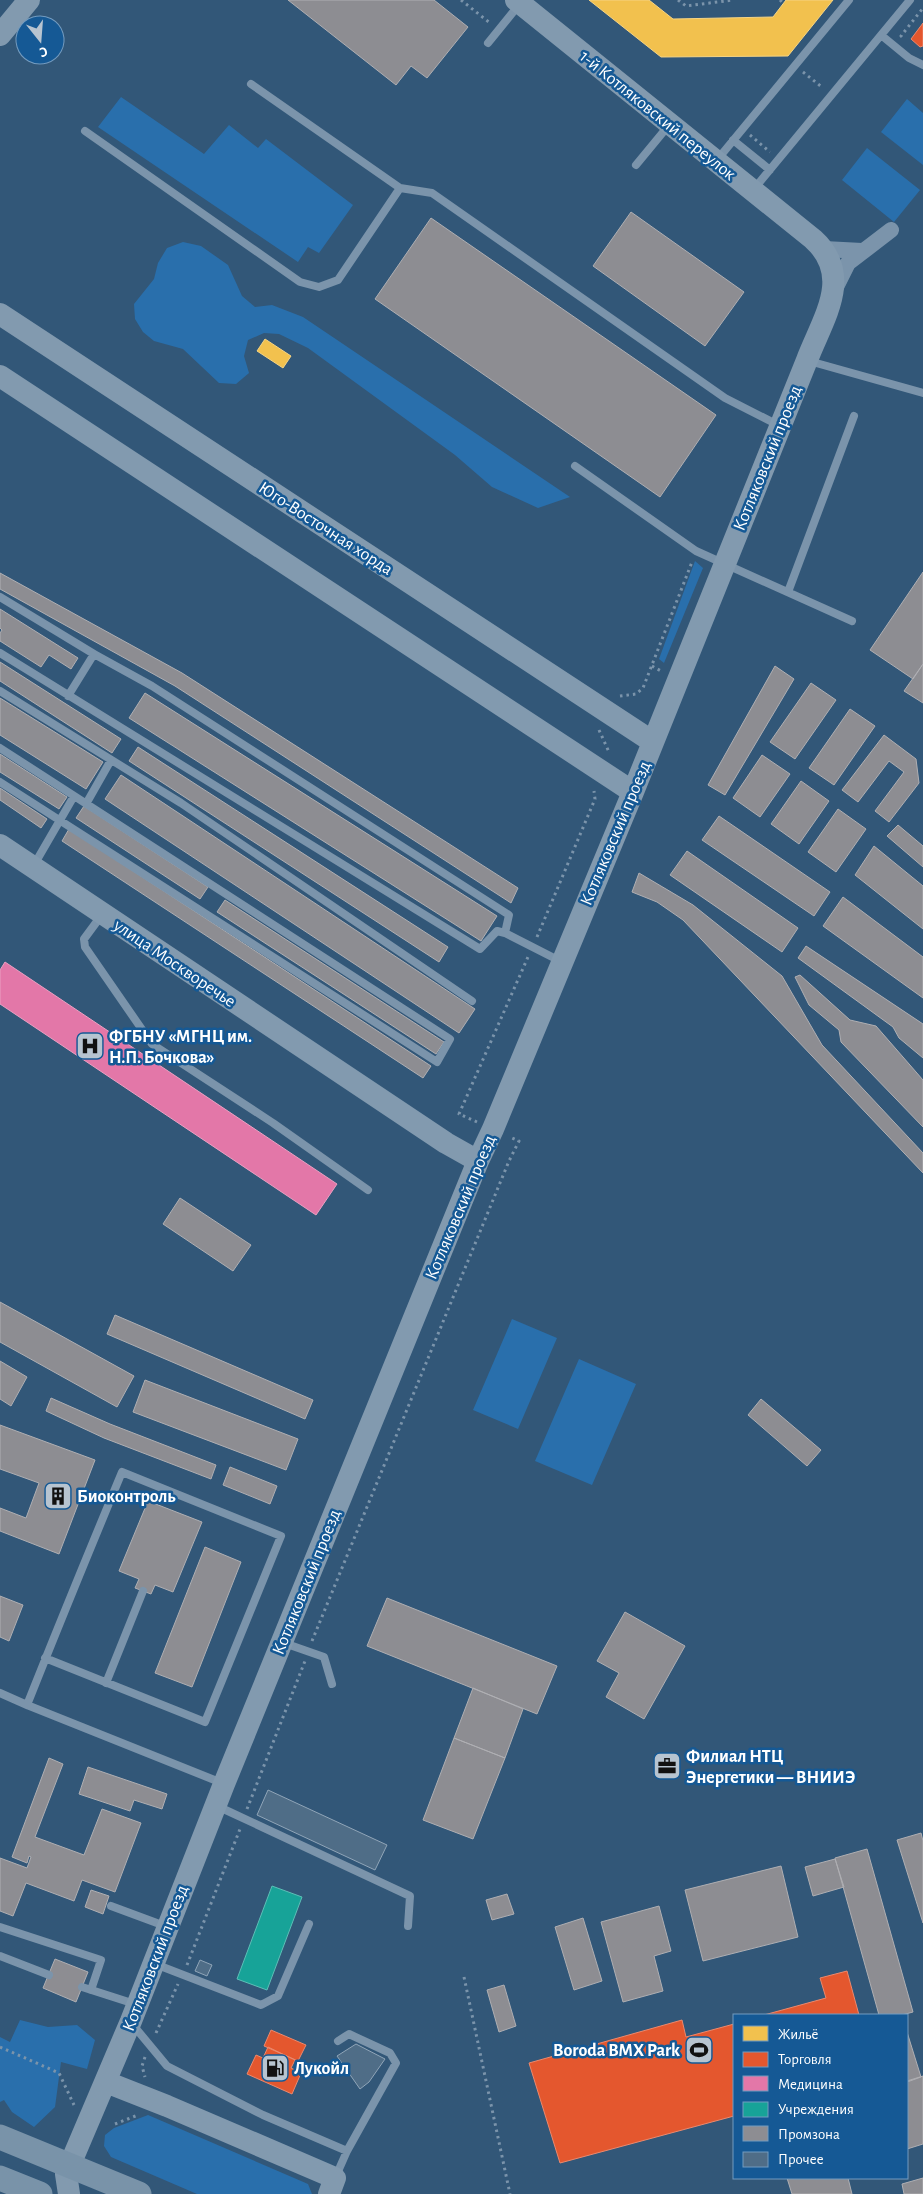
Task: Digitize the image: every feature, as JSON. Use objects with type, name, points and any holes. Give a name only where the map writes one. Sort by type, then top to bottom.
[{"type":"main road","points":[[0,35],[29,0]]},
{"type":"main road","name":"1-й Котляковский переулок","points":[[518,2],[801,230]]},
{"type":"main road","name":"Котляковский проезд","points":[[69,2194],[65,2180],[70,2166],[154,1964],[215,1805],[478,1161],[633,792],[831,298],[835,281],[833,266],[824,249],[801,230]]},
{"type":"main road","name":"Юго-Восточная хорда","points":[[0,314],[653,742]]},
{"type":"main road","points":[[0,376],[633,792]]},
{"type":"main road","name":"улица Москворечье","points":[[0,845],[446,1143],[478,1161]]},
{"type":"main road","points":[[106,2082],[167,2106],[332,2186]]},
{"type":"main road","points":[[0,2137],[139,2194]]},
{"type":"main road","points":[[0,2178],[40,2194]]},
{"type":"street","points":[[831,298],[848,263],[891,230]]},
{"type":"street","points":[[824,249],[862,251]]},
{"type":"lane","points":[[716,161],[849,0]]},
{"type":"lane","points":[[752,191],[910,0]]},
{"type":"lane","points":[[488,43],[518,2]]},
{"type":"lane","points":[[882,35],[909,58],[923,65]]},
{"type":"lane","points":[[251,84],[400,188],[432,193],[725,398],[780,426]]},
{"type":"lane","points":[[636,165],[670,124]]},
{"type":"lane","points":[[85,131],[300,282],[319,286],[338,280],[400,188]]},
{"type":"lane","points":[[734,140],[770,170]]},
{"type":"lane","points":[[807,360],[923,393]]},
{"type":"lane","points":[[788,592],[854,416]]},
{"type":"lane","points":[[575,466],[696,551],[852,621]]},
{"type":"lane","points":[[0,596],[94,654],[152,686],[509,915],[505,933]]},
{"type":"lane","points":[[0,653],[480,948],[497,931],[505,933],[562,962]]},
{"type":"lane","points":[[68,696],[94,654]]},
{"type":"lane","points":[[0,691],[181,803],[472,1001]]},
{"type":"lane","points":[[0,748],[450,1038],[438,1062],[0,782]]},
{"type":"lane","points":[[86,804],[111,760]]},
{"type":"lane","points":[[34,867],[74,796]]},
{"type":"lane","points":[[103,915],[84,939],[85,947],[152,1044],[272,1123],[368,1190]]},
{"type":"lane","points":[[27,1705],[46,1658],[122,1472],[280,1536],[205,1722],[46,1658]]},
{"type":"lane","points":[[106,1683],[143,1591]]},
{"type":"lane","points":[[282,1643],[324,1657],[332,1684]]},
{"type":"lane","points":[[0,1694],[224,1784]]},
{"type":"lane","points":[[215,1805],[410,1896],[408,1926]]},
{"type":"lane","points":[[111,1906],[167,1927]]},
{"type":"lane","points":[[154,1964],[261,2005],[278,1996],[309,1924]]},
{"type":"lane","points":[[0,1927],[101,1960],[91,1990]]},
{"type":"lane","points":[[0,1956],[49,1975]]},
{"type":"lane","points":[[82,1987],[134,2013],[167,2066],[263,2115],[348,2150]]},
{"type":"lane","points":[[332,2186],[348,2150],[396,2063],[390,2053],[349,2034],[338,2041]]},
{"type":"path","points":[[461,0],[498,30]]},
{"type":"path","points":[[678,0],[686,6],[733,0]]},
{"type":"path","points":[[907,41],[901,36],[923,8]]},
{"type":"path","points":[[795,65],[831,95]]},
{"type":"path","points":[[742,129],[778,159]]},
{"type":"path","points":[[618,696],[636,694],[643,688],[696,551]]},
{"type":"path","points":[[652,666],[661,671]]},
{"type":"path","points":[[597,725],[610,755]]},
{"type":"path","points":[[464,1977],[510,2194]]},
{"type":"path","points":[[0,2047],[59,2073],[74,2106]]},
{"type":"shaded area","points":[[121,97],[204,154],[229,125],[258,148],[266,139],[353,205],[319,253],[308,247],[298,262],[98,127]]},
{"type":"shaded area","points":[[907,99],[923,113],[923,165],[881,132]]},
{"type":"shaded area","points":[[867,148],[920,190],[894,222],[842,180]]},
{"type":"shaded area","points":[[183,242],[201,246],[228,265],[242,296],[255,307],[272,305],[303,317],[570,497],[538,508],[492,487],[455,455],[308,348],[279,334],[264,333],[248,340],[244,356],[249,373],[236,384],[219,383],[183,349],[154,341],[143,332],[135,319],[134,304],[154,279],[158,263],[167,248]]},
{"type":"shaded area","points":[[695,561],[703,568],[664,663],[659,659]]},
{"type":"shaded area","points":[[512,1319],[557,1338],[518,1429],[473,1410]]},
{"type":"shaded area","points":[[579,1359],[636,1384],[592,1485],[535,1461]]},
{"type":"shaded area","points":[[20,2020],[48,2027],[77,2025],[95,2040],[87,2069],[61,2062],[55,2107],[34,2127],[12,2112],[4,2100],[0,2102],[0,2037],[10,2042]]},
{"type":"shaded area","points":[[148,2115],[308,2184],[312,2194],[197,2194],[111,2157],[104,2146],[105,2135],[114,2128]]},
{"type":"building: Жильё","points":[[589,0],[649,0],[673,19],[773,17],[786,0],[833,0],[788,56],[661,57]]},
{"type":"building: Жильё","points":[[265,339],[291,356],[283,368],[257,351]]},
{"type":"building: Торговля","points":[[923,23],[923,46],[920,47],[911,39]]},
{"type":"building: Торговля","points":[[847,1971],[859,2014],[768,2014],[826,1998],[820,1978]]},
{"type":"building: Торговля","points":[[682,2020],[686,2037],[733,2024],[733,2116],[560,2163],[529,2063]]},
{"type":"building: Торговля","points":[[271,2030],[306,2045],[298,2061],[264,2046]]},
{"type":"building: Торговля","points":[[268,2047],[295,2060],[291,2068],[301,2073],[292,2094],[247,2074],[256,2055],[263,2058]]},
{"type":"building: Медицина","points":[[5,962],[337,1184],[316,1215],[0,1004],[0,970]]},
{"type":"building: Учреждения","points":[[272,1886],[302,1897],[267,1990],[237,1979]]},
{"type":"building: Промзона","points":[[288,0],[434,0],[468,27],[427,78],[411,66],[396,85]]},
{"type":"building: Промзона","points":[[631,212],[744,292],[705,346],[593,266]]},
{"type":"building: Промзона","points":[[431,218],[716,415],[660,497],[375,299]]},
{"type":"building: Промзона","points":[[923,572],[923,664],[913,679],[870,650]]},
{"type":"building: Промзона","points":[[0,573],[182,673],[518,888],[511,903],[175,686],[0,589]]},
{"type":"building: Промзона","points":[[0,609],[78,658],[71,669],[49,655],[41,667],[0,641],[2,630],[0,628]]},
{"type":"building: Промзона","points":[[0,662],[121,739],[112,753],[0,681]]},
{"type":"building: Промзона","points":[[923,664],[923,703],[904,691]]},
{"type":"building: Промзона","points":[[775,666],[794,679],[725,795],[708,785]]},
{"type":"building: Промзона","points":[[811,683],[836,700],[795,759],[770,742]]},
{"type":"building: Промзона","points":[[145,693],[497,916],[481,941],[129,718]]},
{"type":"building: Промзона","points":[[0,698],[103,762],[86,789],[0,735]]},
{"type":"building: Промзона","points":[[850,709],[875,726],[834,785],[809,768]]},
{"type":"building: Промзона","points":[[884,735],[916,759],[919,783],[889,822],[875,811],[904,772],[889,761],[858,802],[842,790]]},
{"type":"building: Промзона","points":[[138,747],[448,947],[439,962],[129,761]]},
{"type":"building: Промзона","points":[[0,754],[67,797],[59,809],[0,772]]},
{"type":"building: Промзона","points":[[762,755],[790,774],[760,817],[733,798]]},
{"type":"building: Промзона","points":[[121,775],[475,1009],[459,1033],[105,799]]},
{"type":"building: Промзона","points":[[801,781],[829,801],[799,844],[771,824]]},
{"type":"building: Промзона","points":[[0,788],[47,819],[41,828],[0,800]]},
{"type":"building: Промзона","points":[[84,806],[208,887],[200,899],[76,818]]},
{"type":"building: Промзона","points":[[838,809],[866,829],[836,872],[808,852]]},
{"type":"building: Промзона","points":[[719,816],[830,892],[814,916],[702,840]]},
{"type":"building: Промзона","points":[[898,825],[923,846],[923,867],[887,836]]},
{"type":"building: Промзона","points":[[69,829],[431,1066],[423,1078],[62,841]]},
{"type":"building: Промзона","points":[[874,846],[923,886],[923,929],[855,875]]},
{"type":"building: Промзона","points":[[687,851],[798,928],[782,952],[670,875]]},
{"type":"building: Промзона","points":[[639,873],[693,905],[782,976],[822,1045],[923,1153],[923,1173],[683,920],[657,902],[632,892]]},
{"type":"building: Промзона","points":[[843,897],[923,957],[923,998],[823,926]]},
{"type":"building: Промзона","points":[[225,900],[444,1042],[436,1054],[217,912]]},
{"type":"building: Промзона","points":[[806,946],[923,1024],[923,1058],[899,1038],[893,1027],[798,958]]},
{"type":"building: Промзона","points":[[800,975],[850,1020],[876,1026],[923,1080],[923,1127],[841,1042],[839,1030],[809,1005],[795,977]]},
{"type":"building: Промзона","points":[[180,1198],[251,1245],[233,1271],[163,1224]]},
{"type":"building: Промзона","points":[[0,1302],[134,1376],[117,1407],[0,1342]]},
{"type":"building: Промзона","points":[[115,1315],[313,1400],[305,1419],[107,1334]]},
{"type":"building: Промзона","points":[[0,1361],[27,1377],[11,1406],[0,1399]]},
{"type":"building: Промзона","points":[[145,1380],[298,1439],[286,1470],[133,1412]]},
{"type":"building: Промзона","points":[[51,1398],[110,1424],[216,1465],[211,1479],[104,1438],[46,1411]]},
{"type":"building: Промзона","points":[[761,1399],[821,1450],[807,1466],[748,1415]]},
{"type":"building: Промзона","name":"Биоконтроль","points":[[0,1425],[95,1460],[59,1554],[0,1531],[0,1508],[26,1518],[39,1483],[0,1469]]},
{"type":"building: Промзона","points":[[230,1467],[277,1486],[270,1504],[223,1485]]},
{"type":"building: Промзона","points":[[148,1501],[202,1522],[173,1592],[155,1585],[151,1594],[135,1588],[139,1579],[119,1571]]},
{"type":"building: Промзона","points":[[205,1547],[241,1562],[192,1687],[155,1673]]},
{"type":"building: Промзона","points":[[0,1596],[23,1605],[9,1641],[0,1637]]},
{"type":"building: Промзона","points":[[387,1598],[557,1666],[537,1714],[367,1646]]},
{"type":"building: Промзона","points":[[625,1612],[685,1646],[644,1719],[606,1697],[619,1673],[597,1661]]},
{"type":"building: Промзона","points":[[473,1688],[523,1709],[505,1758],[454,1738]]},
{"type":"building: Промзона","points":[[454,1738],[505,1758],[473,1839],[423,1820]]},
{"type":"building: Промзона","points":[[49,1758],[63,1764],[35,1837],[84,1855],[102,1809],[141,1823],[115,1892],[82,1880],[74,1901],[26,1883],[13,1916],[0,1911],[0,1858],[27,1868],[31,1857],[29,1856],[27,1863],[12,1857]]},
{"type":"building: Промзона","points":[[88,1767],[167,1794],[162,1809],[134,1800],[130,1811],[79,1794]]},
{"type":"building: Промзона","points":[[921,1833],[923,1841],[923,1923],[897,1840]]},
{"type":"building: Промзона","points":[[867,1849],[913,2012],[906,2014],[879,2014],[835,1858]]},
{"type":"building: Промзона","points":[[835,1859],[844,1887],[813,1896],[805,1867]]},
{"type":"building: Промзона","points":[[781,1866],[798,1937],[703,1961],[685,1890]]},
{"type":"building: Промзона","points":[[91,1890],[109,1896],[103,1914],[85,1907]]},
{"type":"building: Промзона","points":[[507,1894],[514,1914],[492,1920],[486,1900]]},
{"type":"building: Промзона","points":[[659,1906],[671,1951],[654,1956],[663,1991],[623,2002],[601,1922]]},
{"type":"building: Промзона","points":[[583,1918],[602,1981],[574,1990],[555,1927]]},
{"type":"building: Промзона","points":[[55,1959],[88,1972],[76,2002],[43,1988]]},
{"type":"building: Промзона","points":[[504,1985],[516,2026],[499,2032],[487,1990]]},
{"type":"building: Промзона","points":[[908,2035],[921,2077],[908,2082]]},
{"type":"building: Промзона","points":[[923,2076],[923,2144],[908,2149],[908,2081]]},
{"type":"building: Промзона","points":[[923,2178],[923,2194],[904,2194],[902,2184]]},
{"type":"building: Промзона","points":[[787,2179],[848,2179],[852,2194],[792,2194]]},
{"type":"building: Прочее","points":[[268,1790],[387,1845],[375,1870],[257,1815]]},
{"type":"building: Прочее","points":[[200,1960],[212,1965],[207,1976],[195,1971]]},
{"type":"building: Прочее","points":[[356,2044],[385,2059],[369,2082],[360,2089],[337,2056]]},
{"type":"place","name":"ФГБНУ «МГНЦ им. Н.П. Бочкова»","points":[[90,1046]]},
{"type":"place","name":"Биоконтроль","points":[[58,1496]]},
{"type":"place","name":"Филиал НТЦ Энергетики — ВНИИЭ","points":[[667,1766]]},
{"type":"place","name":"Boroda BMX Park","points":[[699,2050]]},
{"type":"place","name":"Лукойл","points":[[275,2068]]}]
